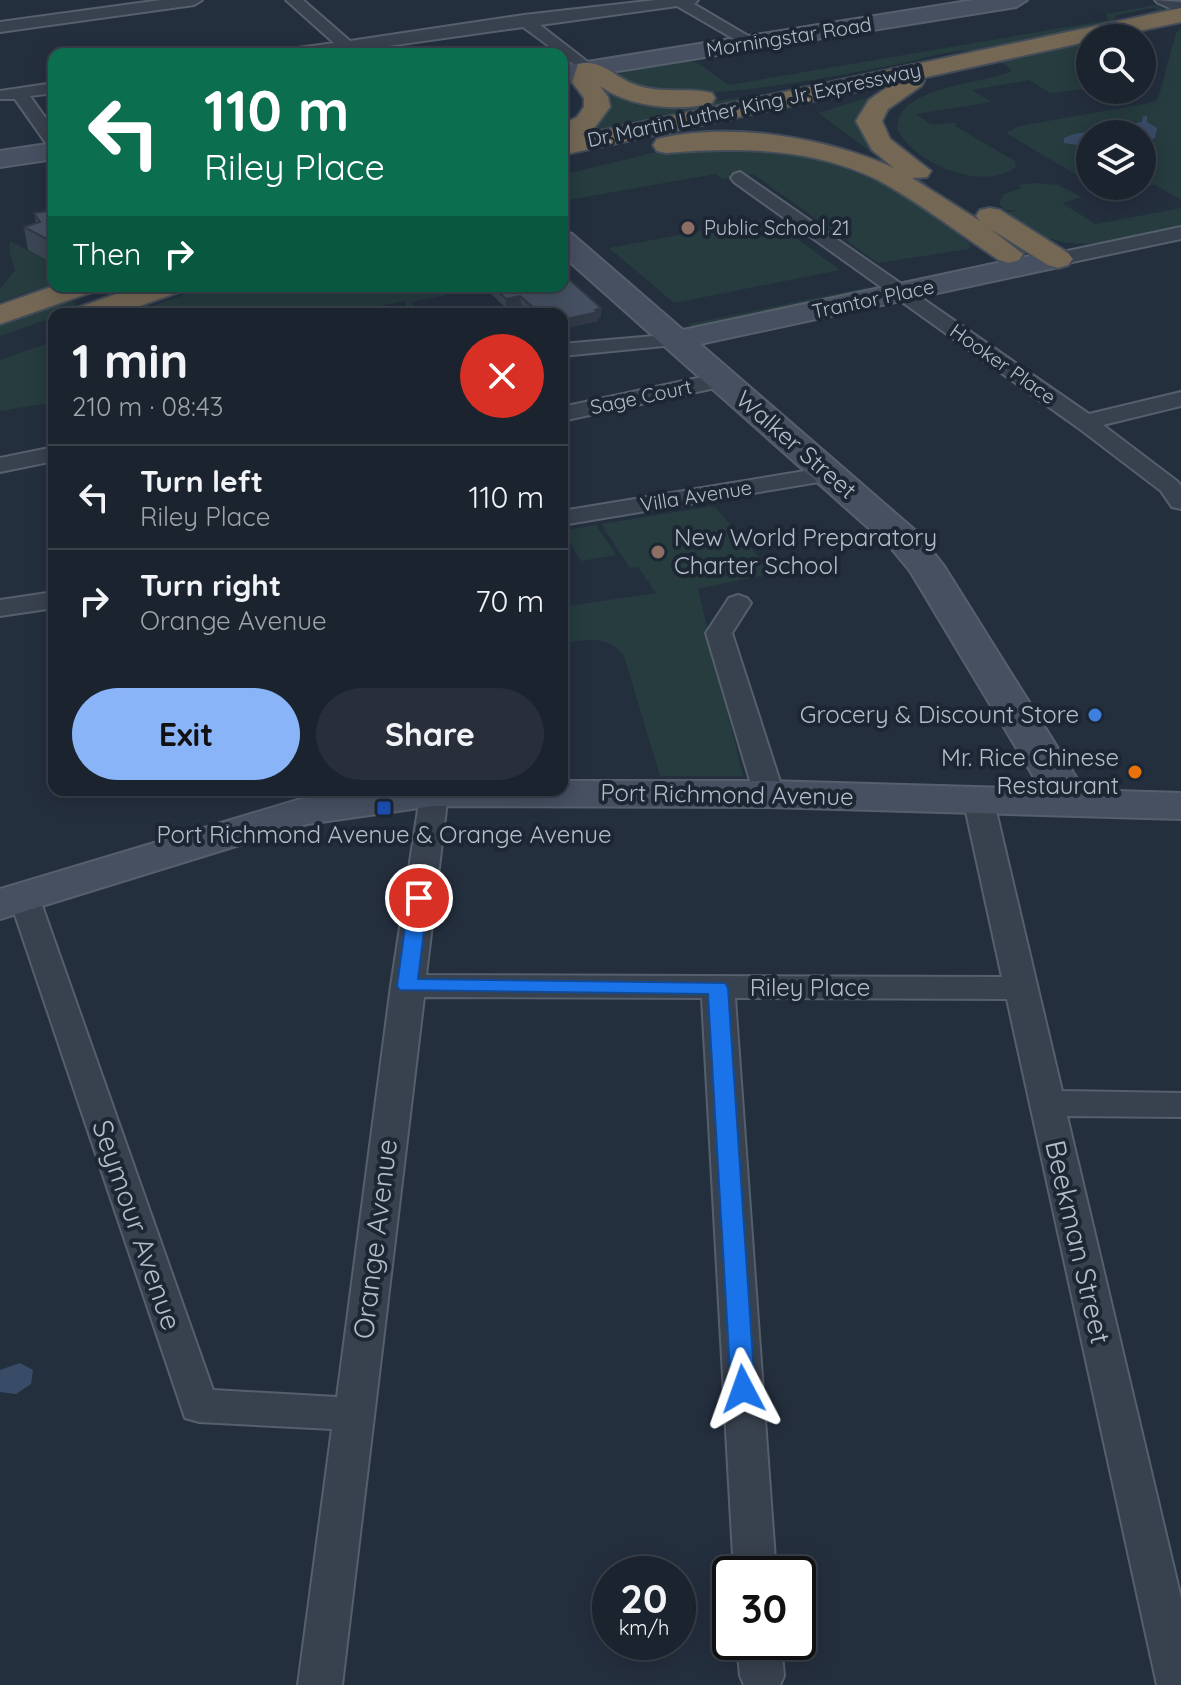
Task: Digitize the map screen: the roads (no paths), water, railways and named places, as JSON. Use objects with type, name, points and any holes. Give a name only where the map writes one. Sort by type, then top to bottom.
[{"type":"highway","points":[[954,67],[1181,15]]},
{"type":"highway","points":[[1156,29],[1181,24]]},
{"type":"highway","points":[[568,85],[590,80],[599,72],[624,90],[659,97],[702,98],[904,67],[954,67],[1076,45]]},
{"type":"highway","points":[[624,90],[615,80],[614,73],[633,62]]},
{"type":"highway","name":"Dr. Martin Luther King Jr. Expressway","points":[[568,157],[912,81],[954,67]]},
{"type":"highway","name":"Dr. Martin Luther King Jr. Expressway","points":[[568,157],[954,67]]},
{"type":"highway","points":[[568,132],[594,114],[598,102],[590,80]]},
{"type":"highway","points":[[912,81],[872,113],[869,126],[876,140],[891,153],[1058,259]]},
{"type":"highway","points":[[568,157],[698,142],[746,142],[810,150],[856,162],[888,175],[1018,260]]},
{"type":"highway","points":[[0,315],[64,292]]},
{"type":"highway","points":[[105,308],[151,292]]},
{"type":"highway","points":[[0,346],[48,328]]},
{"type":"street","points":[[0,27],[194,0]]},
{"type":"street","points":[[294,0],[349,48]]},
{"type":"street","name":"Morningstar Road","points":[[568,74],[590,80],[633,62],[1016,0]]},
{"type":"street","points":[[1163,0],[1181,8]]},
{"type":"street","points":[[363,48],[524,20],[685,1],[752,43]]},
{"type":"street","points":[[524,20],[555,48]]},
{"type":"street","points":[[568,60],[590,80]]},
{"type":"street","points":[[0,96],[48,89]]},
{"type":"street","points":[[19,93],[48,134]]},
{"type":"street","points":[[0,159],[48,152]]},
{"type":"street","name":"Hooker Place","points":[[740,178],[1085,422],[1169,486],[1181,502]]},
{"type":"street","name":"Trantor Place","points":[[568,349],[1018,260],[1058,259],[1181,233]]},
{"type":"street","name":"Walker Street","points":[[568,245],[904,540],[926,566],[1070,802]]},
{"type":"street","name":"Trantor Place","points":[[568,340],[666,331]]},
{"type":"street","name":"Sage Court","points":[[568,413],[721,380]]},
{"type":"street","points":[[1085,422],[1181,399]]},
{"type":"street","points":[[0,465],[48,455]]},
{"type":"street","name":"Villa Avenue","points":[[568,517],[829,474]]},
{"type":"street","points":[[0,608],[48,601]]},
{"type":"street","points":[[738,603],[719,633],[769,794]]},
{"type":"street","name":"Port Richmond Avenue","points":[[568,793],[978,798],[1181,806]]},
{"type":"street","name":"Port Richmond Avenue","points":[[12,900],[301,812],[412,796]]},
{"type":"street","name":"Orange Avenue","points":[[320,1685],[433,796]]},
{"type":"street","name":"Beekman Street","points":[[978,798],[1179,1685]]},
{"type":"street","name":"Seymour Avenue","points":[[12,900],[199,1406],[354,1414]]},
{"type":"street","name":"Riley Place","points":[[407,986],[1020,988]]},
{"type":"street","points":[[718,988],[754,1556]]},
{"type":"street","points":[[1047,1103],[1181,1105]]},
{"type":"water","points":[[1074,134],[1076,145],[1064,143],[1064,138]]},
{"type":"water","points":[[20,1363],[33,1370],[31,1384],[16,1394],[0,1392],[0,1370]]},
{"type":"place","name":"Public School 21","points":[[688,228]]},
{"type":"place","name":"New World Preparatory Charter School","points":[[658,552]]},
{"type":"place","name":"Grocery & Discount Store","points":[[1095,715]]},
{"type":"place","name":"Mr. Rice Chinese Restaurant","points":[[1135,772]]},
{"type":"place","name":"Port Richmond Avenue & Orange Avenue","points":[[384,808]]}]
